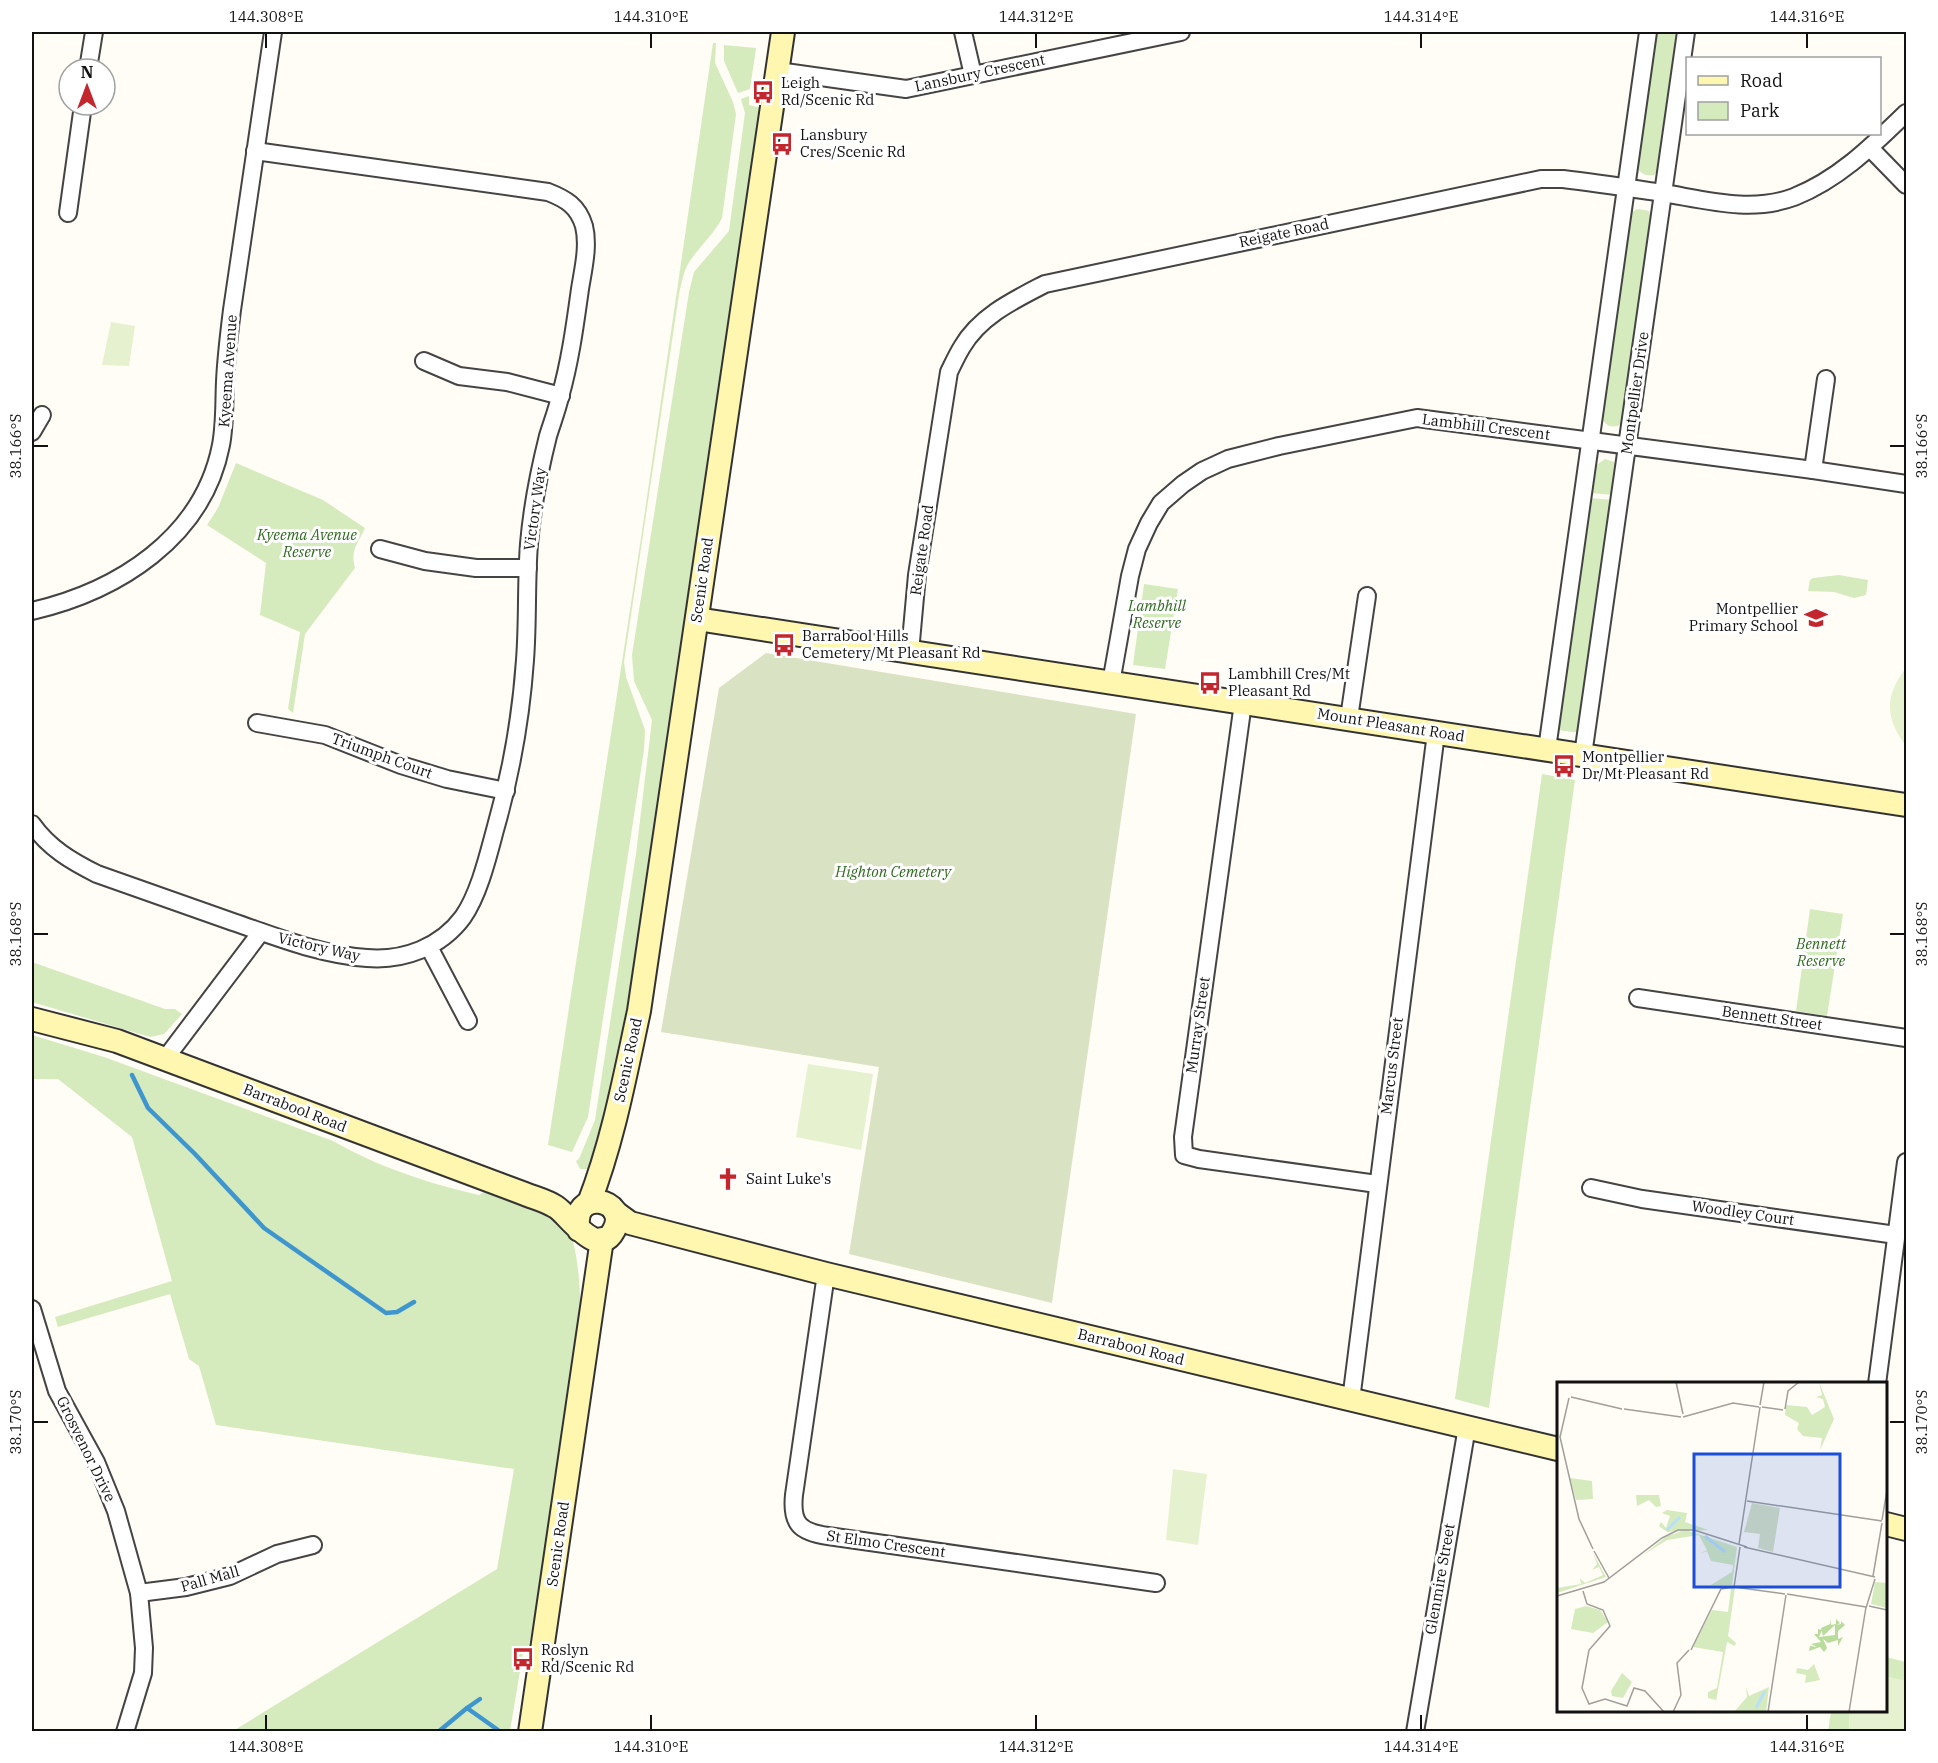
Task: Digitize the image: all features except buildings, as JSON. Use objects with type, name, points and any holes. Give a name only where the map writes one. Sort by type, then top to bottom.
[{"type":"main road","name":"Scenic Road","points":[[587,1204],[614,1128],[639,1011],[783,32]]},
{"type":"main road","name":"Mount Pleasant Road","points":[[697,619],[1906,805]]},
{"type":"main road","name":"Barrabool Road","points":[[32,1019],[117,1041],[556,1207],[593,1235],[629,1235],[704,1243]]},
{"type":"main road","name":"Scenic Road","points":[[613,1210],[614,1128]]},
{"type":"main road","points":[[600,1201],[613,1210],[616,1221],[614,1230],[593,1235],[578,1218],[587,1204],[600,1201]]},
{"type":"main road","name":"Barrabool Road","points":[[556,1207],[587,1204]]},
{"type":"main road","name":"Barrabool Road","points":[[613,1210],[630,1223],[826,1274],[1557,1449]]},
{"type":"main road","name":"Scenic Road","points":[[530,1731],[596,1284],[591,1258],[593,1235]]},
{"type":"main road","points":[[1887,1524],[1906,1529]]},
{"type":"street","points":[[90,57],[94,32]]},
{"type":"street","name":"Kyeema Avenue","points":[[32,611],[75,598],[105,585],[150,558],[183,527],[206,490],[218,460],[224,430],[228,345],[273,32]]},
{"type":"street","points":[[963,32],[973,75]]},
{"type":"street","name":"Lansbury Crescent","points":[[778,70],[906,88],[1180,32]]},
{"type":"street","points":[[1547,749],[1648,32]]},
{"type":"street","name":"Montpellier Drive","points":[[1583,755],[1686,32]]},
{"type":"street","name":"Reigate Road","points":[[910,652],[917,575],[949,372],[963,345],[984,321],[1008,303],[1045,284],[1541,179],[1563,179],[1724,204],[1772,202],[1814,188],[1857,160],[1906,112]]},
{"type":"street","points":[[68,213],[81,117]]},
{"type":"street","points":[[1870,148],[1906,185]]},
{"type":"street","name":"Victory Way","points":[[32,824],[51,847],[82,867],[261,932],[330,952],[368,958],[401,957],[429,947],[449,933],[464,916],[474,897],[491,846],[516,745],[522,695],[532,515],[538,477],[571,351],[582,280],[586,241],[584,226],[577,212],[566,199],[548,192],[255,150]]},
{"type":"street","points":[[424,361],[459,376],[507,382],[561,396]]},
{"type":"street","points":[[1812,470],[1826,379]]},
{"type":"street","points":[[32,432],[42,415]]},
{"type":"street","name":"Lambhill Crescent","points":[[1111,682],[1137,549],[1161,504],[1183,484],[1216,463],[1278,446],[1417,418],[1906,484]]},
{"type":"street","points":[[380,549],[425,561],[476,568],[528,568]]},
{"type":"street","points":[[1349,718],[1367,596]]},
{"type":"street","name":"Murray Street","points":[[1243,703],[1183,1137],[1184,1155],[1377,1184]]},
{"type":"street","name":"Triumph Court","points":[[257,723],[325,735],[401,765],[447,779],[506,790]]},
{"type":"street","name":"Marcus Street","points":[[1351,1400],[1436,732]]},
{"type":"street","name":"Victory Way","points":[[165,1059],[261,932]]},
{"type":"street","points":[[429,947],[468,1021]]},
{"type":"street","name":"Bennett Street","points":[[1638,998],[1906,1038]]},
{"type":"street","points":[[1876,1382],[1906,1162]]},
{"type":"street","name":"Woodley Court","points":[[1591,1188],[1642,1199],[1896,1234]]},
{"type":"street","name":"St Elmo Crescent","points":[[826,1274],[794,1495],[794,1515],[800,1526],[812,1533],[828,1536],[1156,1583]]},
{"type":"street","name":"Grosvenor Drive","points":[[32,1309],[57,1391],[96,1462],[116,1511],[139,1593],[144,1648],[143,1673],[125,1731]]},
{"type":"street","name":"Glenmire Street","points":[[1415,1731],[1467,1427]]},
{"type":"street","name":"Pall Mall","points":[[139,1593],[186,1587],[230,1576],[277,1554],[313,1545]]},
{"type":"green space","points":[[1655,32],[1679,32],[1659,170],[1654,175],[1648,175],[1642,173],[1637,167]]},
{"type":"green space","points":[[713,43],[716,43],[715,63],[736,114],[722,218],[689,262],[679,294],[624,662],[626,677],[645,730],[644,750],[588,1117],[572,1152],[548,1145],[641,538]]},
{"type":"green space","points":[[724,45],[756,48],[750,89],[738,93],[724,61]]},
{"type":"green space","points":[[749,96],[749,105],[762,108],[682,652],[610,1114],[591,1169],[580,1169],[576,1161],[579,1159],[595,1120],[636,854],[652,720],[634,681],[632,655],[689,292],[694,272],[729,231],[745,113],[741,99]]},
{"type":"green space","points":[[1638,209],[1649,211],[1653,220],[1623,423],[1611,426],[1602,419],[1628,218],[1631,212]]},
{"type":"green space","points":[[111,322],[135,326],[129,366],[102,365]]},
{"type":"green space","points":[[1605,459],[1617,465],[1614,495],[1590,493],[1595,466]]},
{"type":"green space","name":"Kyeema Avenue Reserve","points":[[236,463],[323,500],[365,528],[354,551],[355,568],[305,634],[293,713],[288,709],[300,632],[260,615],[266,563],[207,525],[218,508]]},
{"type":"green space","points":[[1589,498],[1614,500],[1580,733],[1558,730]]},
{"type":"green space","points":[[1839,575],[1868,580],[1866,595],[1854,598],[1834,592],[1808,591],[1810,580],[1813,578]]},
{"type":"green space","name":"Lambhill Reserve","points":[[1144,584],[1178,589],[1165,669],[1133,665]]},
{"type":"green space","name":"Highton Cemetery","points":[[766,653],[1136,714],[1052,1303],[849,1254],[879,1067],[661,1032],[719,688]]},
{"type":"green space","points":[[1906,668],[1906,746],[1894,726],[1890,707],[1894,688]]},
{"type":"green space","points":[[1542,774],[1575,780],[1489,1408],[1455,1399]]},
{"type":"green space","name":"Bennett Reserve","points":[[1810,909],[1843,914],[1827,1016],[1796,1011]]},
{"type":"green space","points":[[32,962],[165,1009],[175,1009],[182,1014],[164,1034],[150,1037],[32,1002]]},
{"type":"green space","points":[[32,1035],[104,1057],[333,1141],[367,1158],[423,1180],[479,1195],[484,1192],[517,1203],[553,1220],[569,1233],[573,1241],[578,1268],[580,1340],[542,1577],[527,1654],[523,1653],[510,1731],[233,1731],[497,1569],[514,1469],[216,1425],[199,1366],[189,1359],[170,1294],[58,1327],[55,1317],[172,1281],[132,1137],[58,1079],[32,1079]]},
{"type":"green space","points":[[808,1064],[873,1074],[861,1150],[796,1137]]},
{"type":"green space","points":[[1173,1469],[1207,1474],[1198,1545],[1166,1540]]},
{"type":"green space","points":[[1887,1657],[1906,1662],[1906,1731],[1828,1732],[1831,1712],[1887,1712]]},
{"type":"green space","points":[[1887,1678],[1906,1681],[1906,1731],[1849,1731],[1849,1712],[1887,1712]]},
{"type":"waterway","points":[[132,1075],[148,1108],[195,1154],[264,1228],[386,1313],[397,1312],[414,1302]]},
{"type":"waterway","points":[[467,1708],[480,1699]]},
{"type":"waterway","points":[[438,1732],[467,1708],[498,1730]]},
{"type":"place","name":"Leigh Rd/Scenic Rd","points":[[763,92]]},
{"type":"place","name":"Lansbury Cres/Scenic Rd","points":[[782,144]]},
{"type":"place","name":"Montpellier Primary School","points":[[1816,618]]},
{"type":"place","name":"Barrabool Hills Cemetery/Mt Pleasant Rd","points":[[784,645]]},
{"type":"place","name":"Lambhill Cres/Mt Pleasant Rd","points":[[1210,683]]},
{"type":"place","name":"Montpellier Dr/Mt Pleasant Rd","points":[[1564,766]]},
{"type":"place","name":"Saint Luke's","points":[[728,1179]]},
{"type":"place","name":"Roslyn Rd/Scenic Rd","points":[[523,1659]]}]
